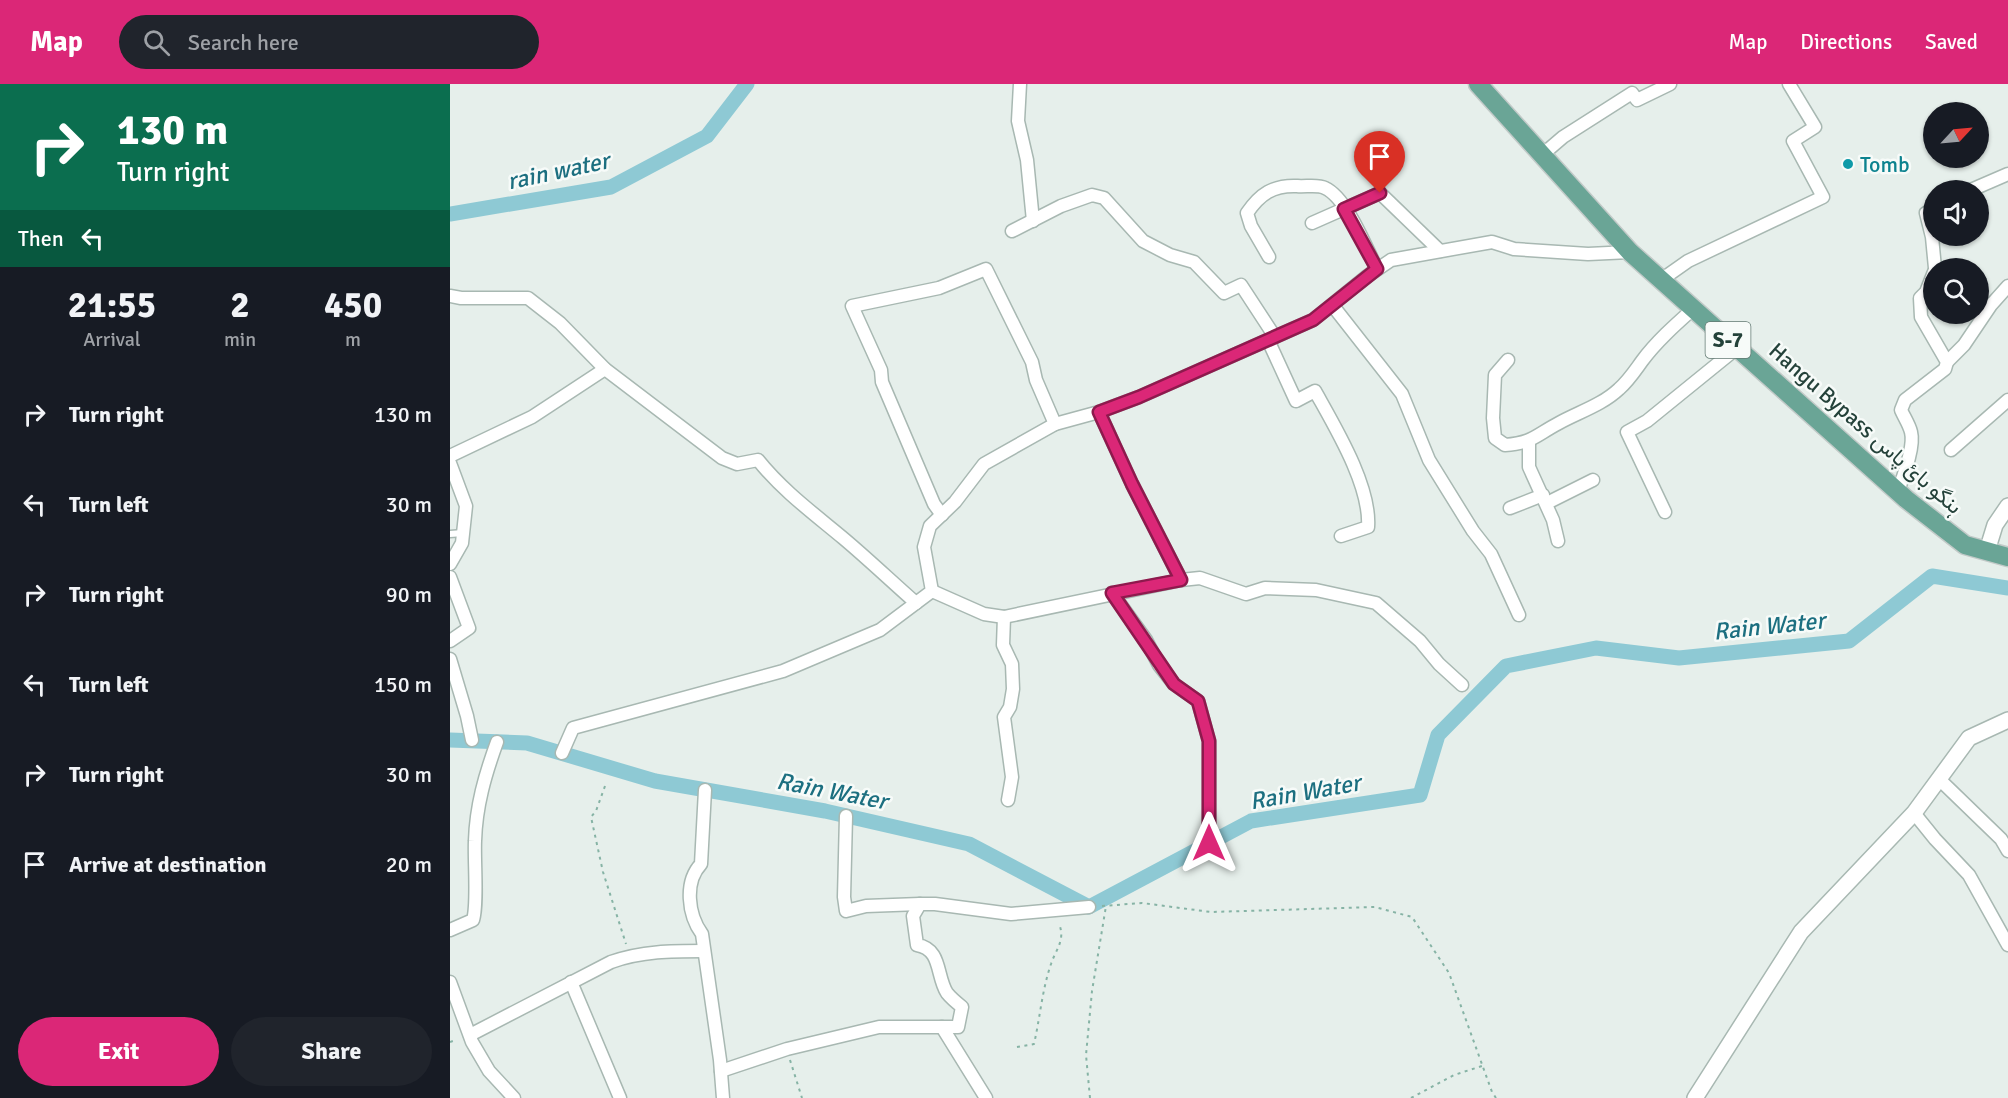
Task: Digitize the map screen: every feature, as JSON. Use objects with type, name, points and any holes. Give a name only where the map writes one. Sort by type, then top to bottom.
[{"type":"main road","name":"Hangu Bypass ہنگو بائ پاس","points":[[1478,84],[1630,252],[1693,309],[1898,491],[1965,545],[2008,557]]},
{"type":"street","points":[[1020,84],[1018,121],[1027,160],[1033,221]]},
{"type":"street","points":[[1542,155],[1563,137],[1632,93],[1637,100],[1670,84]]},
{"type":"street","points":[[1661,280],[1688,261],[1823,197],[1793,141],[1815,127],[1789,84]]},
{"type":"street","points":[[1989,182],[2008,174]]},
{"type":"street","points":[[1269,257],[1251,226],[1247,213],[1256,200],[1268,190],[1283,186],[1323,187],[1338,198],[1377,269]]},
{"type":"street","points":[[1312,223],[1380,193],[1440,251]]},
{"type":"street","points":[[1012,231],[1061,206],[1092,195],[1104,198],[1143,241],[1170,255],[1194,262],[1224,293],[1241,285],[1271,339],[1296,401],[1315,391],[1347,447],[1369,513],[1368,527],[1341,536]]},
{"type":"street","points":[[932,591],[924,547],[930,526],[955,502],[984,464],[1055,424],[1099,412],[1139,397],[1313,320],[1391,260],[1492,242],[1514,249],[1577,254],[1630,252]]},
{"type":"street","points":[[942,514],[934,504],[882,382],[881,370],[852,306],[939,288],[986,270],[1032,362],[1036,380],[1055,424]]},
{"type":"street","points":[[1898,491],[1905,473],[1912,438],[1911,430],[1901,410],[1905,400],[1945,369],[1947,362],[1964,345],[1991,305],[2008,286]]},
{"type":"street","points":[[1923,295],[1920,298],[1923,320]]},
{"type":"street","points":[[450,296],[528,298],[560,323],[605,369],[722,458],[737,464],[758,460],[772,477],[806,509],[843,538],[916,603]]},
{"type":"street","points":[[1333,306],[1402,394],[1429,460],[1473,531],[1491,554],[1519,615]]},
{"type":"street","points":[[1508,360],[1495,375],[1493,418],[1495,438],[1505,445],[1529,442],[1617,392],[1634,376],[1641,362],[1671,329],[1693,309]]},
{"type":"street","points":[[1925,324],[1947,362]]},
{"type":"street","points":[[1665,512],[1627,432],[1647,421],[1737,348]]},
{"type":"street","points":[[450,456],[532,417],[605,369]]},
{"type":"street","points":[[1951,450],[2008,400]]},
{"type":"street","points":[[1099,412],[1132,484],[1181,580]]},
{"type":"street","points":[[1529,442],[1530,467],[1553,520],[1558,541]]},
{"type":"street","points":[[450,463],[466,506],[456,534],[462,543],[450,564]]},
{"type":"street","points":[[1510,508],[1545,499],[1593,480]]},
{"type":"street","points":[[1987,551],[1995,525],[2008,506]]},
{"type":"street","points":[[450,577],[470,628],[450,641]]},
{"type":"street","points":[[932,591],[984,614],[1004,617],[1112,593],[1200,578],[1246,594],[1265,588],[1316,590],[1376,603],[1420,641],[1439,664],[1462,685]]},
{"type":"street","points":[[562,753],[573,728],[783,671],[880,630],[932,591]]},
{"type":"street","points":[[1112,593],[1174,684],[1198,701],[1209,741],[1209,843]]},
{"type":"street","points":[[1004,617],[1003,645],[1012,664],[1013,688],[1011,707],[1004,717],[1012,777],[1008,800]]},
{"type":"street","points":[[450,659],[472,740]]},
{"type":"street","points":[[1695,1098],[1801,932],[1914,813],[1969,738],[2008,720]]},
{"type":"street","points":[[450,930],[473,920],[475,913],[477,807],[497,742]]},
{"type":"street","points":[[1939,780],[2001,839],[2008,851]]},
{"type":"street","points":[[705,790],[701,864],[694,871],[690,897],[697,926],[702,934],[723,1098]]},
{"type":"street","points":[[1914,813],[1935,840],[1969,875],[2008,945]]},
{"type":"street","points":[[846,816],[844,897],[846,911],[866,906],[920,904],[1011,914],[1089,907]]},
{"type":"street","points":[[721,1071],[787,1049],[879,1027],[958,1027],[962,1007],[947,993],[936,957],[923,946],[917,945],[913,916],[920,904]]},
{"type":"street","points":[[470,1035],[571,982],[630,956],[659,952],[704,951]]},
{"type":"street","points":[[450,982],[472,1042],[489,1071],[514,1098]]},
{"type":"street","points":[[571,982],[620,1098]]},
{"type":"street","points":[[942,1027],[986,1098]]},
{"type":"path","points":[[605,786],[591,818],[603,872],[630,956]]},
{"type":"path","points":[[1089,907],[1142,903],[1210,912],[1375,907],[1412,917],[1449,973],[1482,1066],[1496,1098]]},
{"type":"path","points":[[1090,1098],[1086,1055],[1106,906]]},
{"type":"path","points":[[1017,1047],[1034,1044],[1040,1006],[1052,961],[1059,951],[1061,927],[1052,911]]},
{"type":"path","points":[[787,1049],[802,1098]]},
{"type":"path","points":[[1411,1098],[1454,1075],[1482,1066]]},
{"type":"waterway","name":"rain water","points":[[450,214],[611,187],[707,136],[747,84]]},
{"type":"waterway","name":"Rain Water","points":[[450,740],[527,743],[655,781],[825,811],[969,844],[1089,907],[1251,821],[1420,795],[1438,735],[1506,666],[1596,648],[1679,658],[1849,641],[1932,576],[2008,588]]},
{"type":"place","name":"Tomb","points":[[1848,164]]},
{"type":"route","points":[[1209,843],[1209,741],[1198,701],[1174,684],[1112,593],[1181,580],[1132,484],[1099,412],[1139,397],[1313,320],[1339,301],[1377,269],[1344,209],[1380,193]]}]
